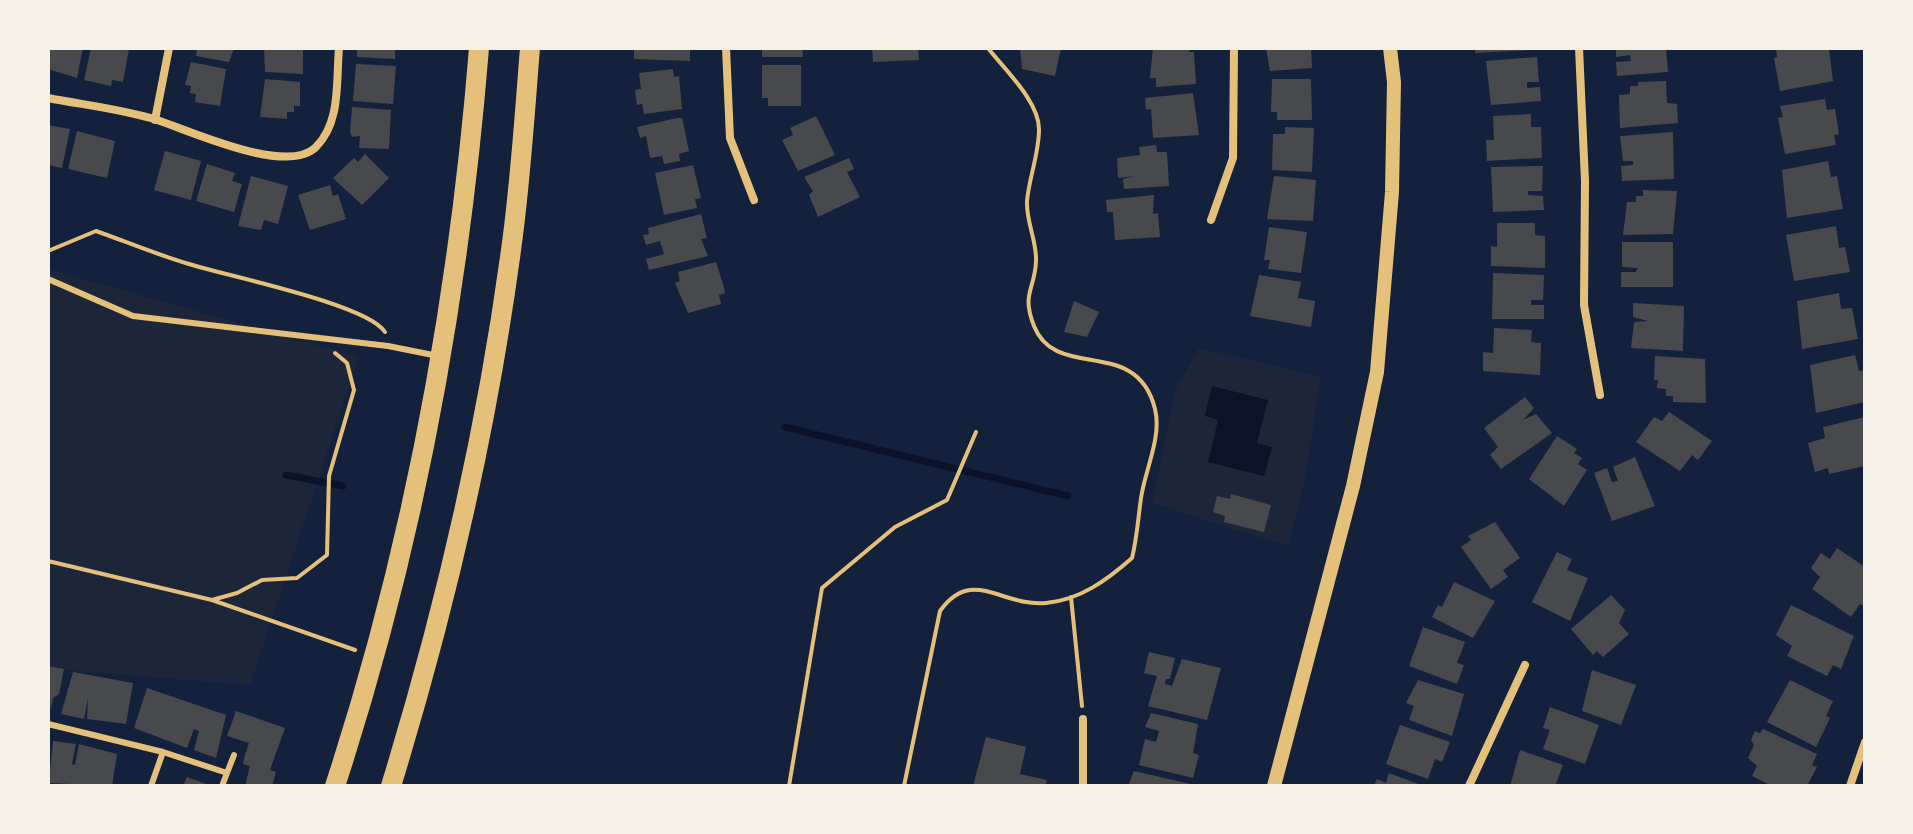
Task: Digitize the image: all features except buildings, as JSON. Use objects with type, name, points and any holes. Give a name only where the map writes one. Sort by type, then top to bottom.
[{"type":"main road","points":[[335,786],[415,496],[461,239],[479,48]]},
{"type":"main road","points":[[391,786],[459,529],[489,381],[513,235],[530,48]]},
{"type":"street","points":[[155,120],[169,48]]},
{"type":"street","points":[[48,98],[155,120],[217,143],[289,158],[314,150],[333,124],[339,48]]},
{"type":"street","points":[[726,48],[730,138],[754,200]]},
{"type":"street","points":[[1211,220],[1233,158],[1234,48]]},
{"type":"street","points":[[1274,786],[1353,486],[1377,372],[1392,192],[1394,82],[1390,48]]},
{"type":"street","points":[[1579,48],[1585,181],[1584,305],[1600,395]]},
{"type":"street","points":[[1469,786],[1525,665]]},
{"type":"street","points":[[1083,719],[1083,786]]},
{"type":"street","points":[[1850,786],[1865,742]]},
{"type":"lane","points":[[48,279],[133,316],[395,347],[439,356]]},
{"type":"lane","points":[[48,724],[163,752],[227,773]]},
{"type":"lane","points":[[151,786],[163,752]]},
{"type":"lane","points":[[222,786],[234,755]]},
{"type":"path","points":[[904,786],[940,611],[951,595],[974,588],[1028,604],[1071,597],[1091,589],[1132,558],[1157,423],[1146,386],[1134,372],[1116,363],[1068,355],[1046,344],[1036,330],[1028,308],[1028,290],[1036,260],[1027,198],[1040,127],[1031,105],[988,48]]},
{"type":"path","points":[[48,251],[96,231],[186,263],[332,304],[379,323],[395,347]]},
{"type":"path","points":[[212,600],[262,580],[297,578],[327,555],[329,476],[354,390],[347,363],[317,338]]},
{"type":"path","points":[[789,786],[822,588],[895,527],[947,500],[976,432]]},
{"type":"path","points":[[48,561],[212,600],[372,656]]},
{"type":"path","points":[[1071,597],[1083,719]]},
{"type":"shaded area","points":[[48,269],[359,357],[250,685],[48,669]]},
{"type":"shaded area","points":[[1199,348],[1321,377],[1305,478],[1288,546],[1152,503],[1175,390]]},
{"type":"shaded area","points":[[1212,386],[1268,400],[1257,443],[1272,447],[1264,476],[1208,462],[1218,420],[1205,416]]},
{"type":"waterway","points":[[785,427],[1068,496]]},
{"type":"waterway","points":[[286,475],[343,486]]}]
